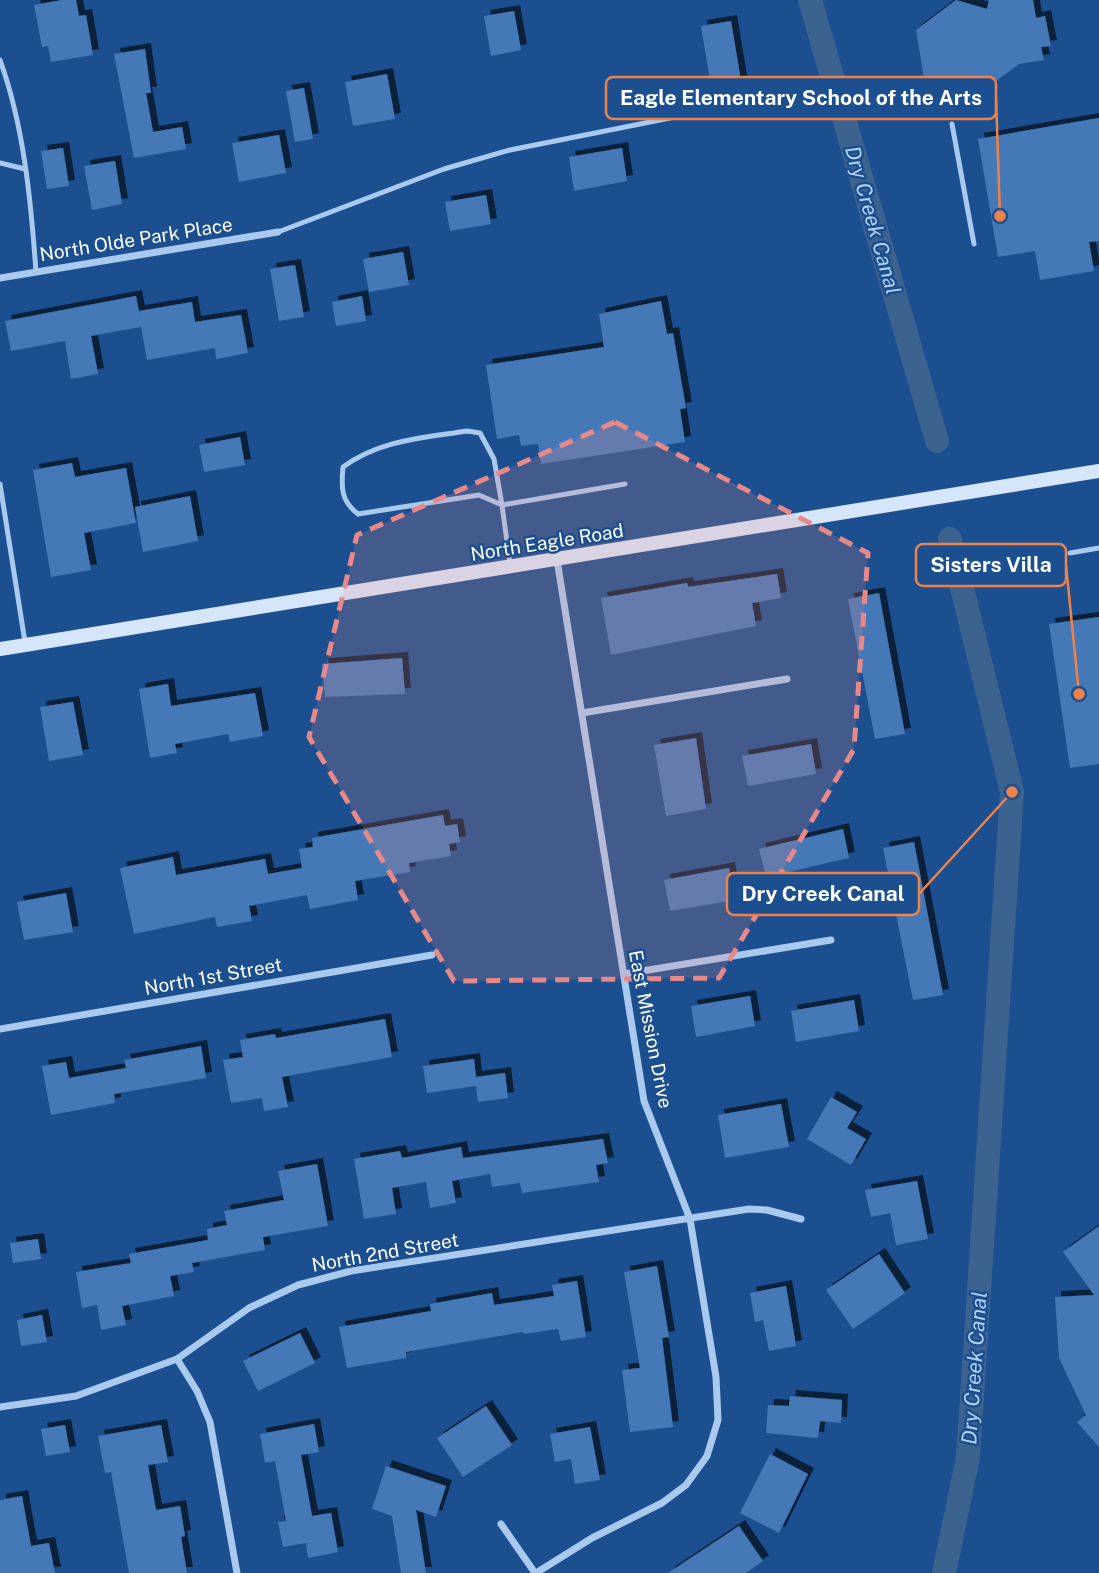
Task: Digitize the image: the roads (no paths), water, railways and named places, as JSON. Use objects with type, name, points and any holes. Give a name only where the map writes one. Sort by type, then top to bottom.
[{"type":"main road","name":"North Eagle Road","points":[[0,649],[1099,471]]},
{"type":"street","name":"North Olde Park Place","points":[[0,278],[278,232]]},
{"type":"street","name":"East Mission Drive","points":[[501,1524],[536,1573],[592,1538],[662,1503],[687,1485],[707,1456],[718,1420],[716,1377],[690,1219],[644,1101],[557,560]]},
{"type":"street","points":[[582,713],[787,679]]},
{"type":"street","points":[[624,974],[831,940]]},
{"type":"street","name":"North 1st Street","points":[[0,1029],[432,955]]},
{"type":"street","name":"North 2nd Street","points":[[0,1407],[76,1396],[177,1359],[250,1308],[298,1284],[351,1271],[750,1209],[767,1210],[801,1219]]},
{"type":"street","points":[[177,1359],[197,1391],[210,1422],[237,1573]]},
{"type":"lane","points":[[0,60],[8,82],[32,207],[36,272]]},
{"type":"lane","points":[[278,232],[444,169],[510,150],[770,98]]},
{"type":"lane","points":[[952,124],[974,244]]},
{"type":"lane","points":[[0,163],[25,169]]},
{"type":"lane","points":[[510,567],[502,505],[494,459],[480,433],[467,431],[383,445],[363,453],[342,467],[341,486],[346,505],[358,514],[479,495],[502,505],[625,484]]},
{"type":"lane","points":[[0,484],[26,645]]},
{"type":"lane","points":[[1070,553],[1099,548]]},
{"type":"waterway","name":"Dry Creek Canal","points":[[810,0],[937,441]]},
{"type":"waterway","name":"Dry Creek Canal","points":[[944,1573],[968,1457],[1012,792],[950,539]]},
{"type":"place","name":"Eagle Elementary School of the Arts","points":[[1000,216]]},
{"type":"place","name":"Sisters Villa","points":[[1079,694]]},
{"type":"place","name":"Dry Creek Canal","points":[[1012,792]]}]
